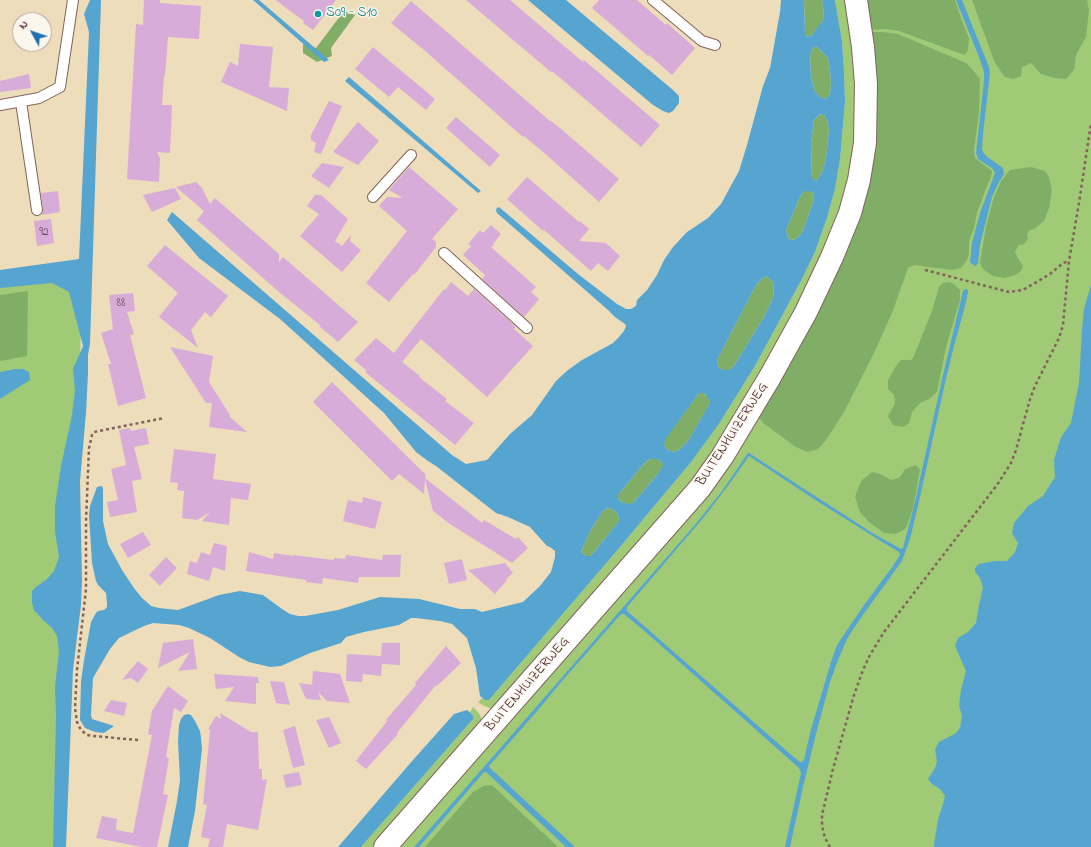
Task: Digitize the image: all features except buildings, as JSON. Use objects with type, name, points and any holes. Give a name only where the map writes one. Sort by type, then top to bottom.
[{"type":"street","name":"BUITENHUIZERWEG","points":[[385,847],[700,488],[730,445],[770,377],[806,312],[835,250],[850,213],[859,180],[865,143],[866,84],[863,47],[856,0]]},
{"type":"lane","points":[[0,105],[39,98],[60,87],[73,0]]},
{"type":"lane","points":[[653,0],[702,41],[715,45]]},
{"type":"lane","points":[[20,102],[37,210]]},
{"type":"lane","points":[[373,197],[412,155]]},
{"type":"lane","points":[[444,253],[527,328]]},
{"type":"path","points":[[830,847],[823,830],[822,823],[824,808],[840,743],[863,670],[884,632],[996,485],[1011,462],[1035,386],[1060,338],[1064,319],[1069,261],[1091,123]]},
{"type":"path","points":[[925,270],[1009,292],[1023,290],[1050,274],[1063,263],[1069,261]]},
{"type":"path","points":[[138,740],[87,735],[81,730],[77,722],[75,708],[77,670],[86,589],[86,521],[89,448],[92,434],[94,432],[164,418]]},
{"type":"green space","points":[[804,0],[822,0],[824,13],[823,20],[818,28],[812,35],[807,37],[805,33]]},
{"type":"green space","points":[[835,0],[850,0],[859,144],[839,227],[722,446],[492,709],[484,706],[478,702],[482,698],[489,700],[692,461],[719,424],[755,366],[802,279],[815,252],[827,218],[835,189],[840,160],[845,102],[842,41]]},
{"type":"green space","points":[[862,0],[1091,0],[1091,847],[394,847],[694,506],[853,221]]},
{"type":"green space","points":[[863,0],[955,0],[969,38],[968,50],[965,55],[899,31],[885,29],[870,30]]},
{"type":"green space","points":[[972,0],[1087,0],[1089,10],[1086,37],[1076,55],[1074,70],[1066,79],[1055,78],[1041,74],[1031,63],[1022,67],[1021,76],[1014,79],[1005,77],[995,63]]},
{"type":"green space","points":[[344,11],[355,15],[331,48],[332,56],[317,62],[303,53],[303,44],[316,48]]},
{"type":"green space","points":[[872,32],[898,34],[966,63],[972,69],[980,79],[979,113],[974,150],[975,158],[992,171],[969,241],[969,253],[967,260],[961,268],[952,270],[914,265],[908,268],[892,313],[874,353],[844,412],[826,440],[818,449],[807,452],[796,447],[763,423],[759,417],[759,412],[849,235]]},
{"type":"green space","points":[[816,46],[828,58],[831,83],[830,94],[826,99],[822,98],[815,92],[811,77],[810,55],[813,47]]},
{"type":"green space","points":[[820,114],[824,115],[827,120],[829,130],[823,170],[816,181],[812,178],[811,144],[814,120]]},
{"type":"green space","points":[[1031,167],[1045,171],[1049,177],[1052,191],[1049,208],[1044,221],[1029,231],[1027,234],[1028,239],[1024,244],[1019,245],[1015,251],[1023,266],[1021,271],[1015,275],[1005,278],[993,276],[984,270],[980,263],[986,227],[993,200],[1001,181],[1010,170]]},
{"type":"green space","points":[[806,190],[813,192],[814,199],[802,233],[796,239],[791,240],[788,238],[786,230],[800,197]]},
{"type":"green space","points":[[82,271],[79,416],[58,847],[0,847],[0,281]]},
{"type":"green space","points":[[767,276],[774,283],[773,298],[764,317],[734,366],[729,370],[719,368],[717,362],[718,358],[756,285]]},
{"type":"green space","points":[[950,282],[960,290],[960,300],[946,347],[937,392],[929,399],[920,403],[912,412],[909,423],[903,427],[893,425],[888,416],[895,404],[894,395],[888,389],[888,380],[901,360],[911,360],[913,358],[932,311],[939,287],[943,283]]},
{"type":"green space","points":[[28,291],[27,356],[0,361],[0,295]]},
{"type":"green space","points":[[702,392],[708,397],[710,403],[704,414],[688,441],[679,450],[674,452],[668,450],[664,445],[664,440],[699,393]]},
{"type":"green space","points":[[657,459],[662,462],[664,466],[633,503],[628,505],[621,502],[618,495],[641,467],[648,460]]},
{"type":"green space","points":[[916,465],[920,470],[913,508],[907,526],[905,529],[895,534],[884,533],[869,522],[860,512],[855,497],[861,481],[872,472],[880,474],[891,480],[899,478],[905,469]]},
{"type":"green space","points":[[608,508],[612,509],[618,514],[619,521],[595,551],[590,556],[586,556],[581,552],[590,531],[603,511]]},
{"type":"green space","points":[[473,707],[481,717],[481,722],[377,847],[361,847],[474,718],[470,712]]},
{"type":"green space","points":[[492,785],[558,847],[425,847],[473,792],[483,786]]},
{"type":"water","points":[[90,0],[101,0],[90,344],[80,481],[81,605],[73,670],[66,847],[53,847],[56,715],[55,687],[59,651],[57,636],[52,628],[34,610],[32,603],[32,591],[47,579],[54,571],[59,557],[55,531],[55,506],[61,466],[72,415],[75,390],[73,369],[83,346],[69,292],[52,283],[0,288],[0,270],[79,259],[89,32],[84,14]]},
{"type":"water","points":[[253,0],[259,0],[329,60],[324,62]]},
{"type":"water","points":[[528,0],[566,0],[673,90],[679,96],[679,103],[673,111],[669,113],[653,105]]},
{"type":"water","points":[[781,0],[804,0],[805,33],[807,37],[812,35],[823,20],[824,13],[822,0],[835,0],[842,41],[845,102],[840,160],[835,189],[815,252],[755,366],[719,424],[692,461],[489,700],[485,700],[480,696],[476,668],[467,638],[452,624],[440,621],[411,618],[399,625],[346,637],[341,643],[310,653],[281,666],[270,667],[249,662],[210,638],[189,628],[179,625],[153,623],[119,638],[110,649],[93,678],[92,719],[114,726],[104,733],[95,732],[85,728],[80,720],[81,682],[84,660],[91,622],[98,611],[104,610],[107,607],[106,593],[96,581],[92,563],[89,515],[90,506],[97,487],[102,486],[103,489],[103,521],[108,544],[134,588],[151,606],[159,608],[178,610],[219,595],[240,591],[263,595],[290,614],[298,616],[338,610],[380,597],[419,599],[460,609],[475,609],[482,612],[523,602],[540,586],[551,572],[555,557],[555,551],[547,546],[530,527],[496,513],[416,452],[384,413],[280,319],[199,258],[167,220],[172,212],[452,455],[466,464],[487,460],[510,434],[532,415],[556,381],[582,360],[613,343],[624,331],[626,326],[497,213],[497,208],[499,207],[578,274],[617,304],[626,309],[631,309],[636,306],[637,300],[647,290],[673,247],[687,232],[708,218],[721,204],[739,171],[763,86],[770,68]],"holes":[[[816,46],[828,58],[831,83],[830,94],[826,99],[822,98],[815,92],[811,77],[810,55],[813,47]],[[820,114],[824,115],[827,120],[829,130],[826,158],[823,170],[816,181],[812,178],[811,144],[814,120]],[[806,191],[813,192],[814,199],[802,233],[796,239],[791,240],[788,238],[786,230],[803,192]],[[767,276],[774,283],[773,298],[764,317],[734,366],[729,370],[719,368],[717,362],[718,358],[756,285]],[[699,393],[705,394],[710,403],[688,441],[679,450],[674,452],[668,450],[664,445],[665,440]],[[652,459],[657,459],[662,462],[663,466],[633,503],[628,504],[621,502],[618,495],[648,460]],[[608,508],[612,509],[618,514],[619,521],[595,551],[590,556],[586,556],[581,552],[590,531],[603,511]]]},
{"type":"water","points":[[956,0],[962,0],[989,67],[990,73],[982,150],[986,156],[1003,168],[1004,174],[992,197],[980,245],[978,263],[976,266],[970,262],[972,243],[980,213],[995,173],[993,169],[978,159],[976,153],[984,72]]},
{"type":"water","points":[[349,77],[481,191],[478,193],[345,81]]},
{"type":"water","points":[[1091,285],[1091,847],[934,847],[938,820],[945,796],[940,789],[932,784],[928,779],[935,768],[937,761],[935,749],[939,742],[956,733],[960,728],[962,716],[959,705],[966,671],[955,646],[958,638],[968,632],[976,623],[983,588],[980,578],[975,572],[975,568],[979,564],[995,561],[1007,561],[1015,552],[1018,543],[1012,533],[1014,523],[1028,506],[1043,496],[1055,477],[1054,460],[1061,437],[1071,423],[1079,383],[1084,309]]},
{"type":"water","points":[[967,289],[968,292],[945,383],[910,539],[902,561],[847,639],[838,660],[830,682],[817,730],[790,847],[785,847],[801,773],[799,768],[648,634],[624,614],[621,614],[489,766],[575,847],[566,847],[486,772],[484,772],[419,847],[414,847],[694,526],[722,491],[748,453],[874,534],[901,549],[903,548],[963,291]],"holes":[[[749,456],[817,501],[899,552],[900,555],[837,645],[810,733],[804,760],[800,762],[627,611],[627,607],[704,517]]]},
{"type":"water","points":[[23,369],[29,372],[30,380],[0,399],[0,372]]},
{"type":"water","points":[[467,710],[474,718],[361,847],[338,847],[454,714]]},
{"type":"water","points":[[184,715],[191,715],[200,731],[202,749],[195,811],[188,847],[168,847],[180,780],[178,742],[179,725]]},
{"type":"place","name":"S09 - S10","points":[[318,14]]}]
